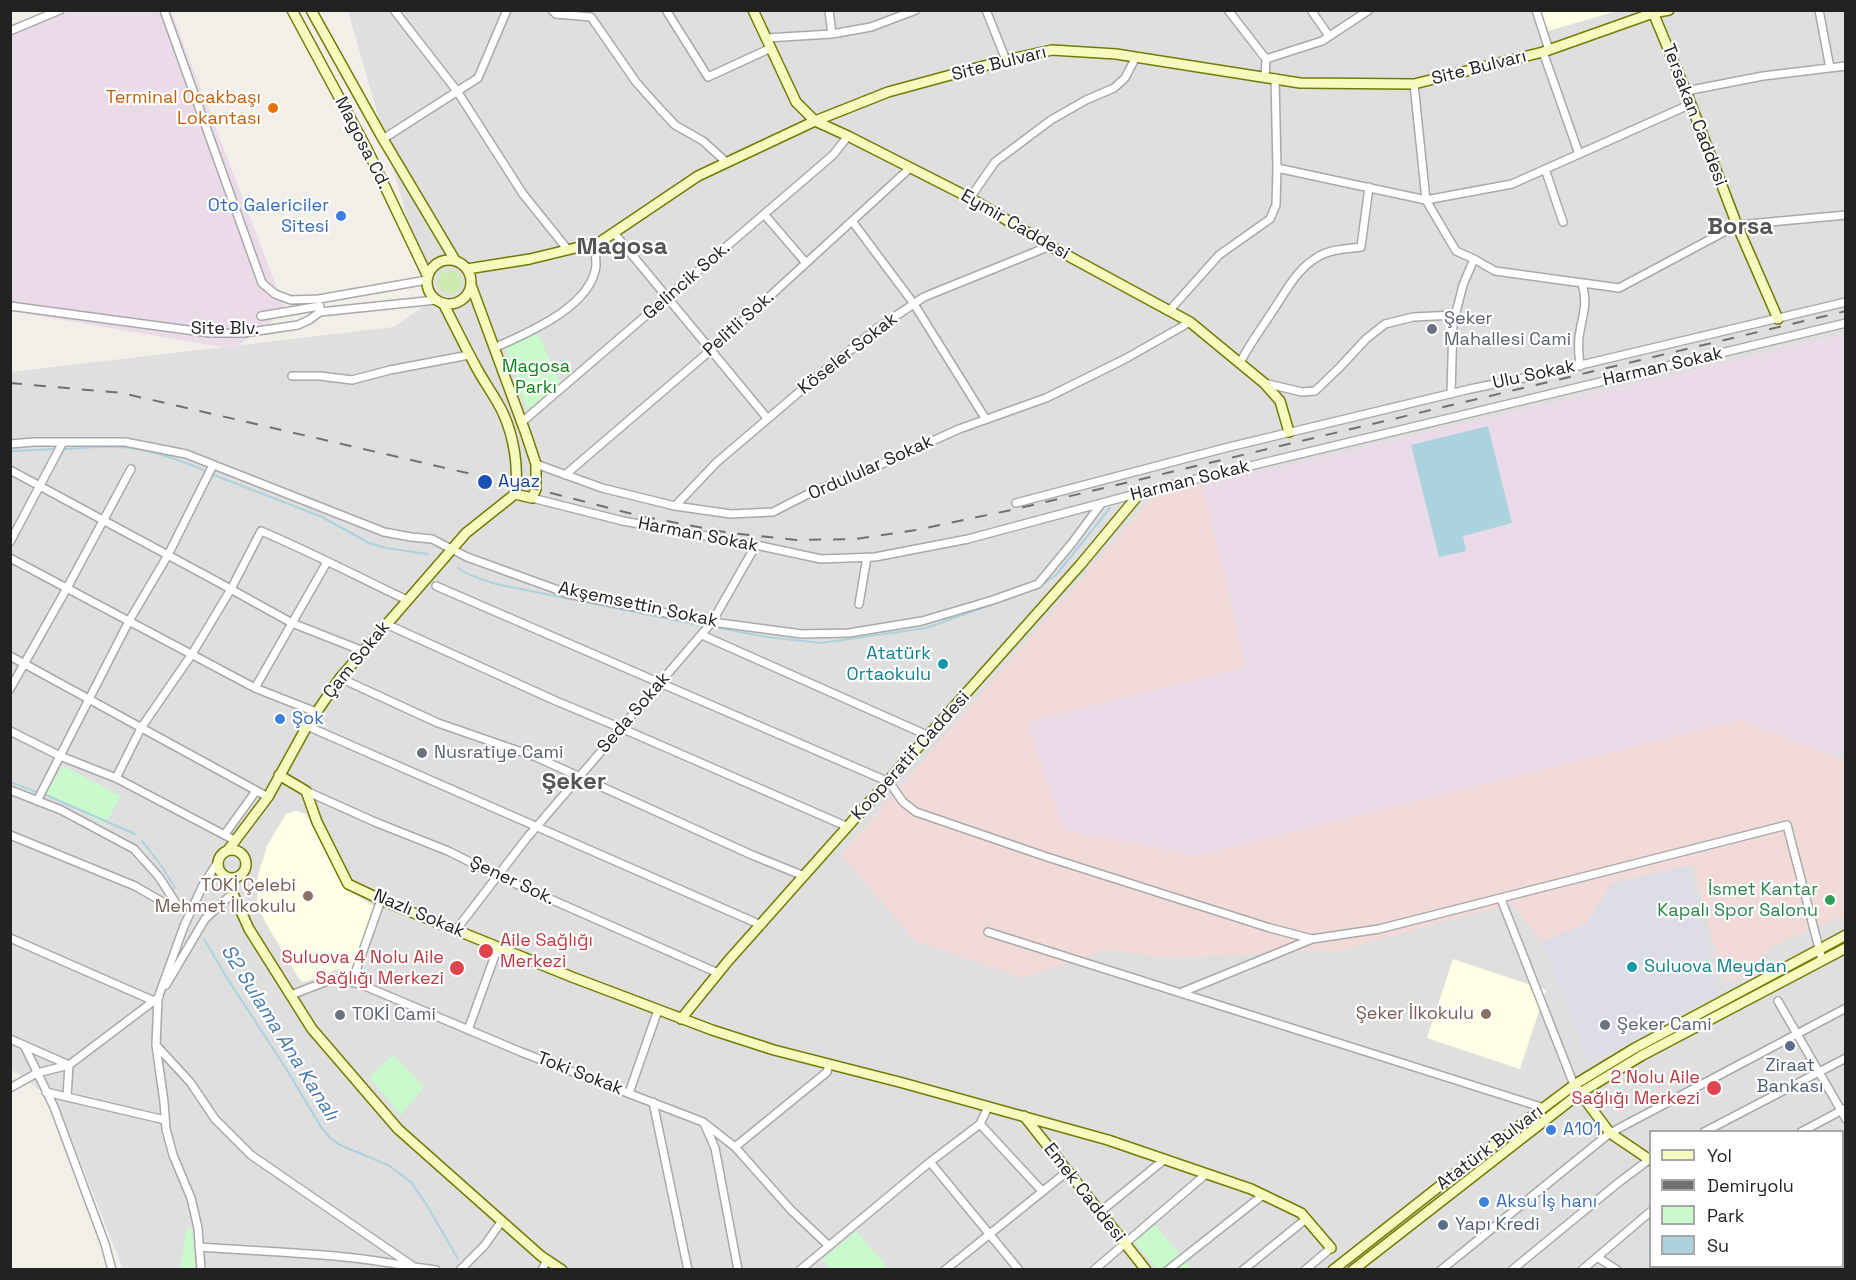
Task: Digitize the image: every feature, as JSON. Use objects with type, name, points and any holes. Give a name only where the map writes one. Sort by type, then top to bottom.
[{"type":"street","points":[[10,31],[60,10]]},
{"type":"street","points":[[164,10],[262,283],[275,294],[320,306]]},
{"type":"street","name":"Magosa Cd.","points":[[292,10],[368,152],[427,279]]},
{"type":"street","name":"Magosa Cd.","points":[[311,10],[383,139],[455,260]]},
{"type":"street","points":[[394,10],[457,91],[523,194],[568,250]]},
{"type":"street","points":[[383,139],[478,78],[507,10]]},
{"type":"street","points":[[552,10],[555,14],[591,17],[636,82],[660,109],[675,125],[703,141],[726,162]]},
{"type":"street","points":[[666,10],[708,77],[771,48]]},
{"type":"street","name":"Eymir Caddesi","points":[[753,10],[796,102],[815,121],[970,198],[1050,246],[1190,322],[1264,382],[1280,401],[1289,432]]},
{"type":"street","points":[[829,10],[832,34]]},
{"type":"street","points":[[766,38],[832,34],[871,27],[893,15],[916,10]]},
{"type":"street","points":[[986,10],[1006,60]]},
{"type":"street","points":[[1169,311],[1219,255],[1270,219],[1276,205],[1277,168],[1270,77],[1266,59],[1228,10]]},
{"type":"street","points":[[1311,10],[1329,36]]},
{"type":"street","points":[[1266,59],[1322,41],[1370,10]]},
{"type":"street","points":[[1536,10],[1546,51],[1580,154]]},
{"type":"street","name":"Site Bulvarı","points":[[467,269],[530,259],[600,242],[698,176],[815,121],[888,92],[1052,50],[1116,54],[1300,83],[1414,84],[1546,51],[1652,12],[1668,10]]},
{"type":"street","points":[[1819,10],[1830,68]]},
{"type":"street","name":"Tersakan Caddesi","points":[[1652,12],[1686,91],[1737,225],[1778,319]]},
{"type":"street","points":[[970,198],[995,162],[1051,120],[1086,100],[1114,88],[1125,78],[1136,57]]},
{"type":"street","points":[[1686,91],[1763,76],[1845,66]]},
{"type":"street","points":[[1414,84],[1426,200],[1456,251],[1495,271],[1619,288],[1737,225],[1845,215]]},
{"type":"street","points":[[1277,168],[1426,200],[1512,183],[1691,104]]},
{"type":"street","name":"Gelincik Sok.","points":[[522,422],[833,155],[848,136]]},
{"type":"street","name":"Pelitli Sok.","points":[[565,475],[711,350],[910,168]]},
{"type":"street","points":[[1545,169],[1563,222]]},
{"type":"street","points":[[1240,363],[1249,344],[1274,311],[1282,295],[1314,258],[1329,251],[1361,247],[1369,187]]},
{"type":"street","points":[[764,214],[806,263]]},
{"type":"street","points":[[852,221],[914,304],[985,418]]},
{"type":"street","points":[[614,233],[767,418]]},
{"type":"street","points":[[494,348],[544,325],[572,304],[588,285],[596,268],[595,243]]},
{"type":"street","name":"Köseler Sokak","points":[[675,506],[717,462],[767,418],[875,330],[924,297],[1050,246]]},
{"type":"street","points":[[1451,394],[1453,324],[1463,285],[1474,259]]},
{"type":"street","points":[[455,260],[467,269],[471,279],[471,285],[536,464],[536,489],[532,498],[515,494],[516,460],[512,438],[503,413],[440,302],[431,294],[427,279],[432,267],[442,261],[455,260]]},
{"type":"street","name":"Site Blv.","points":[[10,306],[210,333],[244,333],[298,325],[309,320],[320,306],[427,279]]},
{"type":"street","points":[[1580,366],[1579,332],[1586,308],[1586,295],[1582,284]]},
{"type":"street","points":[[440,302],[451,304],[458,302],[464,298],[471,285]]},
{"type":"street","name":"Site Blv.","points":[[320,306],[440,302]]},
{"type":"street","name":"Ulu Sokak","points":[[1016,503],[1289,432],[1580,366],[1845,302]]},
{"type":"street","points":[[261,316],[320,306]]},
{"type":"street","points":[[1264,382],[1302,392],[1315,391],[1366,339],[1385,324],[1413,317],[1455,315]]},
{"type":"street","name":"Ordulular Sokak","points":[[536,464],[602,488],[675,506],[731,514],[773,513],[814,491],[866,471],[985,418],[1046,398],[1125,359],[1190,322]]},
{"type":"street","name":"Harman Sokak","points":[[532,498],[622,521],[756,545],[822,560],[867,557],[968,539],[1140,493],[1845,323]]},
{"type":"street","points":[[292,376],[320,376],[352,380],[390,370],[470,355]]},
{"type":"street","points":[[10,542],[63,442]]},
{"type":"street","name":"Akşemsettin Sokak","points":[[10,444],[125,442],[186,454],[384,532],[432,539],[467,557],[569,594],[712,622],[802,634],[849,633],[922,621],[1038,584],[1101,504]]},
{"type":"street","points":[[37,801],[129,621],[168,555],[213,465]]},
{"type":"street","points":[[10,689],[130,469]]},
{"type":"street","points":[[10,470],[292,623],[363,651]]},
{"type":"street","name":"Kooperatif Caddesi","points":[[681,1019],[718,973],[1081,564],[1140,493]]},
{"type":"street","name":"Çam Sokak","points":[[228,850],[267,797],[307,726],[340,678],[466,533],[515,494]]},
{"type":"street","points":[[116,778],[141,728],[192,654],[231,589],[261,531],[294,544],[407,600]]},
{"type":"street","name":"Seda Sokak","points":[[456,930],[537,826],[702,635],[712,622],[756,545]]},
{"type":"street","points":[[859,604],[867,557]]},
{"type":"street","points":[[10,558],[255,688],[316,712]]},
{"type":"street","points":[[255,688],[327,562]]},
{"type":"street","points":[[436,586],[889,782],[903,802],[916,812],[1047,857],[1312,939]]},
{"type":"street","points":[[386,624],[556,701],[848,827]]},
{"type":"street","points":[[702,635],[929,736]]},
{"type":"street","points":[[10,656],[267,797]]},
{"type":"street","points":[[340,678],[438,723],[536,758],[804,876]]},
{"type":"street","points":[[307,726],[761,924]]},
{"type":"street","points":[[10,731],[60,756],[116,778],[236,841]]},
{"type":"street","points":[[279,776],[306,791]]},
{"type":"street","points":[[10,835],[135,886],[176,907],[159,877],[134,849],[61,810],[11,790]]},
{"type":"street","points":[[225,834],[256,791]]},
{"type":"street","name":"Şener Sok.","points":[[306,791],[448,851],[498,876],[718,973]]},
{"type":"street","name":"Nazlı Sokak","points":[[306,791],[317,822],[348,884],[381,900],[681,1019],[774,1050],[1108,1140],[1206,1174],[1263,1195],[1301,1214],[1331,1248]]},
{"type":"street","points":[[1180,993],[1312,939],[1379,929],[1787,825],[1822,960]]},
{"type":"street","points":[[201,1269],[198,1228],[191,1198],[173,1155],[166,1129],[156,1045],[156,1000],[202,885],[222,854],[228,850],[239,852],[246,864],[240,876],[231,878],[219,871],[218,862]]},
{"type":"street","points":[[225,876],[249,929],[312,1029],[398,1129],[547,1260],[562,1269]]},
{"type":"street","points":[[10,1088],[37,1073],[69,1065],[156,1000],[205,919],[233,893]]},
{"type":"street","points":[[1501,899],[1577,1089],[1610,1133],[1649,1159]]},
{"type":"street","points":[[352,982],[381,900]]},
{"type":"street","points":[[988,932],[1544,1108]]},
{"type":"street","name":"Atatürk Bulvarı","points":[[1353,1269],[1577,1089],[1635,1048],[1845,935]]},
{"type":"street","points":[[10,938],[156,1000]]},
{"type":"street","points":[[468,1029],[498,947]]},
{"type":"street","name":"Atatürk Bulvarı","points":[[1333,1269],[1544,1108],[1845,948]]},
{"type":"street","name":"Toki Sokak","points":[[291,995],[338,979],[360,984],[521,1052],[703,1122],[735,1147],[791,1210],[829,1246]]},
{"type":"street","points":[[1778,1001],[1843,1109],[1845,1119]]},
{"type":"street","points":[[1446,1268],[1610,1133],[1845,1008]]},
{"type":"street","points":[[629,1092],[658,1010]]},
{"type":"street","points":[[10,1039],[69,1065]]},
{"type":"street","points":[[24,1045],[83,1183],[112,1269]]},
{"type":"street","points":[[156,1045],[190,1082],[215,1119],[251,1155],[414,1267]]},
{"type":"street","points":[[1706,1130],[1845,1058]]},
{"type":"street","points":[[735,1147],[827,1072],[829,1064]]},
{"type":"street","points":[[67,1097],[69,1065]]},
{"type":"street","points":[[46,1092],[165,1120]]},
{"type":"street","points":[[653,1102],[688,1269]]},
{"type":"street","points":[[800,1269],[980,1124],[988,1107]]},
{"type":"street","points":[[1803,1130],[1843,1109]]},
{"type":"street","name":"Emek Caddesi","points":[[1024,1116],[1146,1269]]},
{"type":"street","points":[[703,1122],[715,1148],[738,1269]]},
{"type":"street","points":[[980,1124],[1042,1191]]},
{"type":"street","points":[[1100,1212],[1165,1160]]},
{"type":"street","points":[[1512,1269],[1649,1161]]},
{"type":"street","points":[[930,1162],[1019,1269]]},
{"type":"street","points":[[945,1269],[1068,1171]]},
{"type":"street","points":[[1094,1269],[1206,1174]]},
{"type":"street","points":[[1168,1269],[1263,1195]]},
{"type":"street","points":[[1582,1269],[1649,1213]]},
{"type":"street","points":[[1243,1269],[1306,1219]]},
{"type":"street","points":[[460,1269],[484,1246],[502,1221]]},
{"type":"street","points":[[199,1247],[383,1262],[436,1269]]},
{"type":"street","points":[[1305,1269],[1331,1248]]},
{"type":"street","points":[[1597,1257],[1617,1269]]},
{"type":"street","points":[[542,1269],[547,1260]]},
{"type":"street","points":[[375,1269],[383,1262]]},
{"type":"shaded area","points":[[47,11],[171,11],[286,311],[233,349],[11,311],[10,25]]},
{"type":"shaded area","points":[[348,11],[1845,11],[1845,1269],[123,1269],[57,1103],[11,1069],[11,372],[394,327],[431,301]]},
{"type":"shaded area","points":[[1540,11],[1617,11],[1548,31]]},
{"type":"shaded area","points":[[1845,334],[1845,752],[1831,755],[1739,720],[1199,856],[1064,830],[1027,723],[1246,667],[1203,485]]},
{"type":"shaded area","points":[[1203,485],[1246,667],[1027,723],[1199,856],[1739,720],[1831,755],[1845,763],[1845,916],[1776,944],[1737,979],[1723,982],[1693,865],[1612,883],[1586,924],[1542,942],[1513,905],[1342,950],[1167,958],[1106,950],[1023,978],[915,941],[841,855],[1154,495]]},
{"type":"shaded area","name":"TOKİ Çelebi Mehmet İlkokulu","points":[[296,811],[306,814],[344,887],[375,907],[354,969],[350,973],[338,969],[304,982],[300,980],[257,905],[258,876],[267,846],[286,814]]},
{"type":"shaded area","name":"Suluova Meydan","points":[[1687,866],[1719,993],[1589,1062],[1542,942],[1586,924],[1612,883]]},
{"type":"shaded area","name":"Şeker İlkokulu","points":[[1453,959],[1546,990],[1520,1069],[1427,1038]]},
{"type":"green space","points":[[450,270],[459,273],[462,282],[459,291],[450,294],[441,291],[438,282],[441,273]]},
{"type":"green space","name":"Magosa Parkı","points":[[538,334],[562,386],[527,409],[505,346]]},
{"type":"green space","points":[[63,766],[121,796],[105,824],[46,793]]},
{"type":"green space","points":[[393,1055],[424,1087],[401,1115],[369,1077]]},
{"type":"green space","points":[[1155,1225],[1192,1269],[1157,1269],[1134,1241]]},
{"type":"green space","points":[[187,1228],[192,1229],[195,1269],[180,1269]]},
{"type":"green space","points":[[856,1231],[889,1269],[831,1269],[822,1260]]},
{"type":"water","points":[[1488,426],[1512,523],[1463,536],[1466,551],[1439,557],[1411,445]]},
{"type":"waterway","name":"S2 Sulama Ana Kanalı","points":[[66,449],[130,448],[163,455],[206,471]]},
{"type":"waterway","name":"S2 Sulama Ana Kanalı","points":[[10,451],[56,449]]},
{"type":"waterway","name":"S2 Sulama Ana Kanalı","points":[[214,475],[322,517],[369,543],[428,554]]},
{"type":"waterway","name":"S2 Sulama Ana Kanalı","points":[[719,628],[767,637],[821,643],[926,628],[1038,588],[1056,575],[1110,508]]},
{"type":"waterway","name":"S2 Sulama Ana Kanalı","points":[[458,568],[496,584],[704,626]]},
{"type":"waterway","name":"S2 Sulama Ana Kanalı","points":[[10,782],[37,792]]},
{"type":"waterway","name":"S2 Sulama Ana Kanalı","points":[[46,795],[135,834]]},
{"type":"waterway","name":"S2 Sulama Ana Kanalı","points":[[142,841],[175,888]]},
{"type":"waterway","name":"S2 Sulama Ana Kanalı","points":[[204,939],[321,1127],[340,1145],[388,1165],[411,1182],[458,1259]]},
{"type":"railway","points":[[10,383],[122,393],[536,489],[640,516],[730,533],[796,540],[856,539],[916,530],[1016,509],[1846,311]]},
{"type":"place","name":"Terminal Ocakbaşı Lokantası","points":[[273,108]]},
{"type":"place","name":"Oto Galericiler Sitesi","points":[[341,216]]},
{"type":"place","name":"Şeker Mahallesi Cami","points":[[1432,329]]},
{"type":"place","name":"Ayaz","points":[[485,482]]},
{"type":"place","name":"Atatürk Ortaokulu","points":[[943,664]]},
{"type":"place","name":"Şok","points":[[280,719]]},
{"type":"place","name":"Nusratiye Cami","points":[[422,753]]},
{"type":"place","name":"TOKİ Çelebi Mehmet İlkokulu","points":[[308,896]]},
{"type":"place","name":"İsmet Kantar Kapalı Spor Salonu","points":[[1830,900]]},
{"type":"place","name":"Aile Sağlığı Merkezi","points":[[486,951]]},
{"type":"place","name":"Suluova Meydan","points":[[1632,967]]},
{"type":"place","name":"Suluova 4 Nolu Aile Sağlığı Merkezi","points":[[457,968]]},
{"type":"place","name":"Şeker İlkokulu","points":[[1486,1014]]},
{"type":"place","name":"TOKİ Cami","points":[[340,1015]]},
{"type":"place","name":"Şeker Cami","points":[[1605,1025]]},
{"type":"place","name":"Ziraat Bankası","points":[[1790,1046]]},
{"type":"place","name":"2 Nolu Aile Sağlığı Merkezi","points":[[1714,1088]]},
{"type":"place","name":"A101","points":[[1551,1130]]},
{"type":"place","name":"Aksu İş hanı","points":[[1484,1202]]},
{"type":"place","name":"Yapı Kredi","points":[[1443,1225]]},
{"type":"district","name":"Borsa","points":[[1740,227]]},
{"type":"district","name":"Magosa","points":[[622,247]]},
{"type":"district","name":"Şeker","points":[[574,782]]}]
